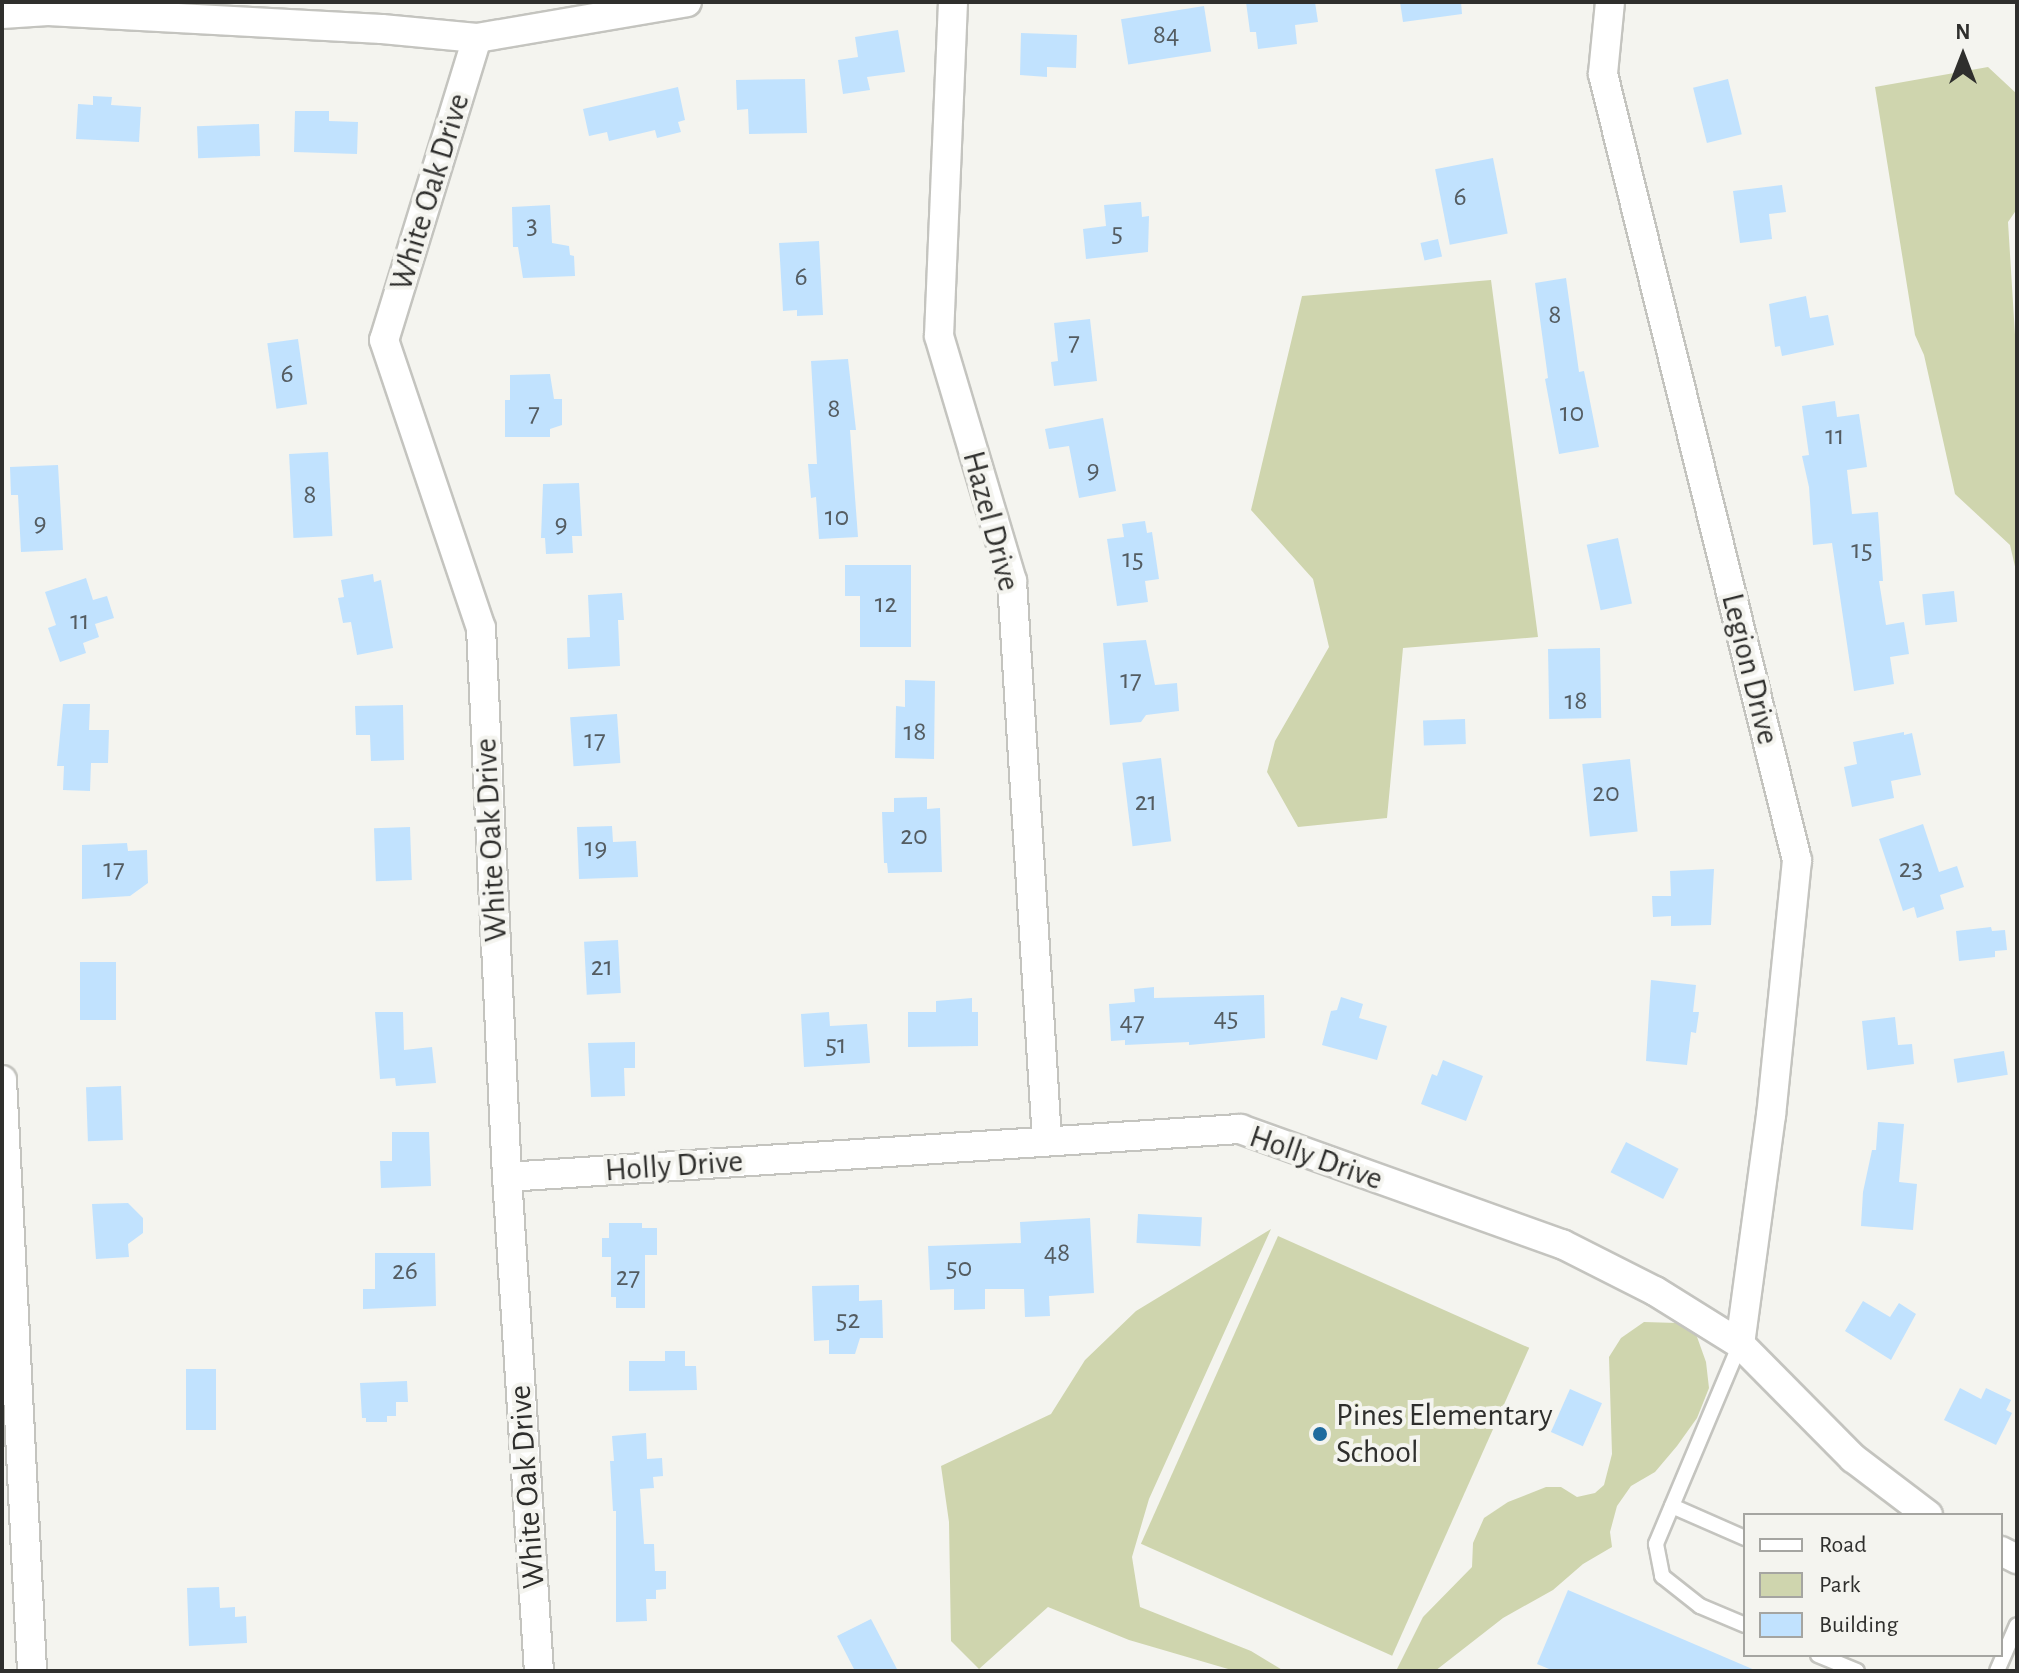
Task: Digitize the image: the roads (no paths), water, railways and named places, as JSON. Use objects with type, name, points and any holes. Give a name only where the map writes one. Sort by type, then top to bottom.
[{"type":"street","points":[[2,14],[48,11],[382,29],[477,38],[687,2]]},
{"type":"street","name":"Hazel Drive","points":[[953,2],[939,336],[1012,581],[1047,1140]]},
{"type":"street","name":"Legion Drive","points":[[1610,2],[1603,74],[1797,860],[1771,1115],[1740,1344]]},
{"type":"street","name":"White Oak Drive","points":[[477,38],[384,340],[481,628],[507,1177],[539,1671]]},
{"type":"street","points":[[2,1080],[32,1671]]},
{"type":"street","name":"Holly Drive","points":[[507,1177],[1240,1129],[1562,1244],[1655,1291],[1740,1344],[1853,1458],[1925,1513]]},
{"type":"lane","points":[[1740,1344],[1656,1544],[1662,1576],[1700,1606],[1743,1624]]},
{"type":"lane","points":[[1672,1506],[1743,1537]]},
{"type":"lane","points":[[2003,1650],[2017,1625]]},
{"type":"lane","points":[[1823,1657],[1857,1671]]},
{"type":"place","name":"Pines Elementary School","points":[[1320,1434]]}]
